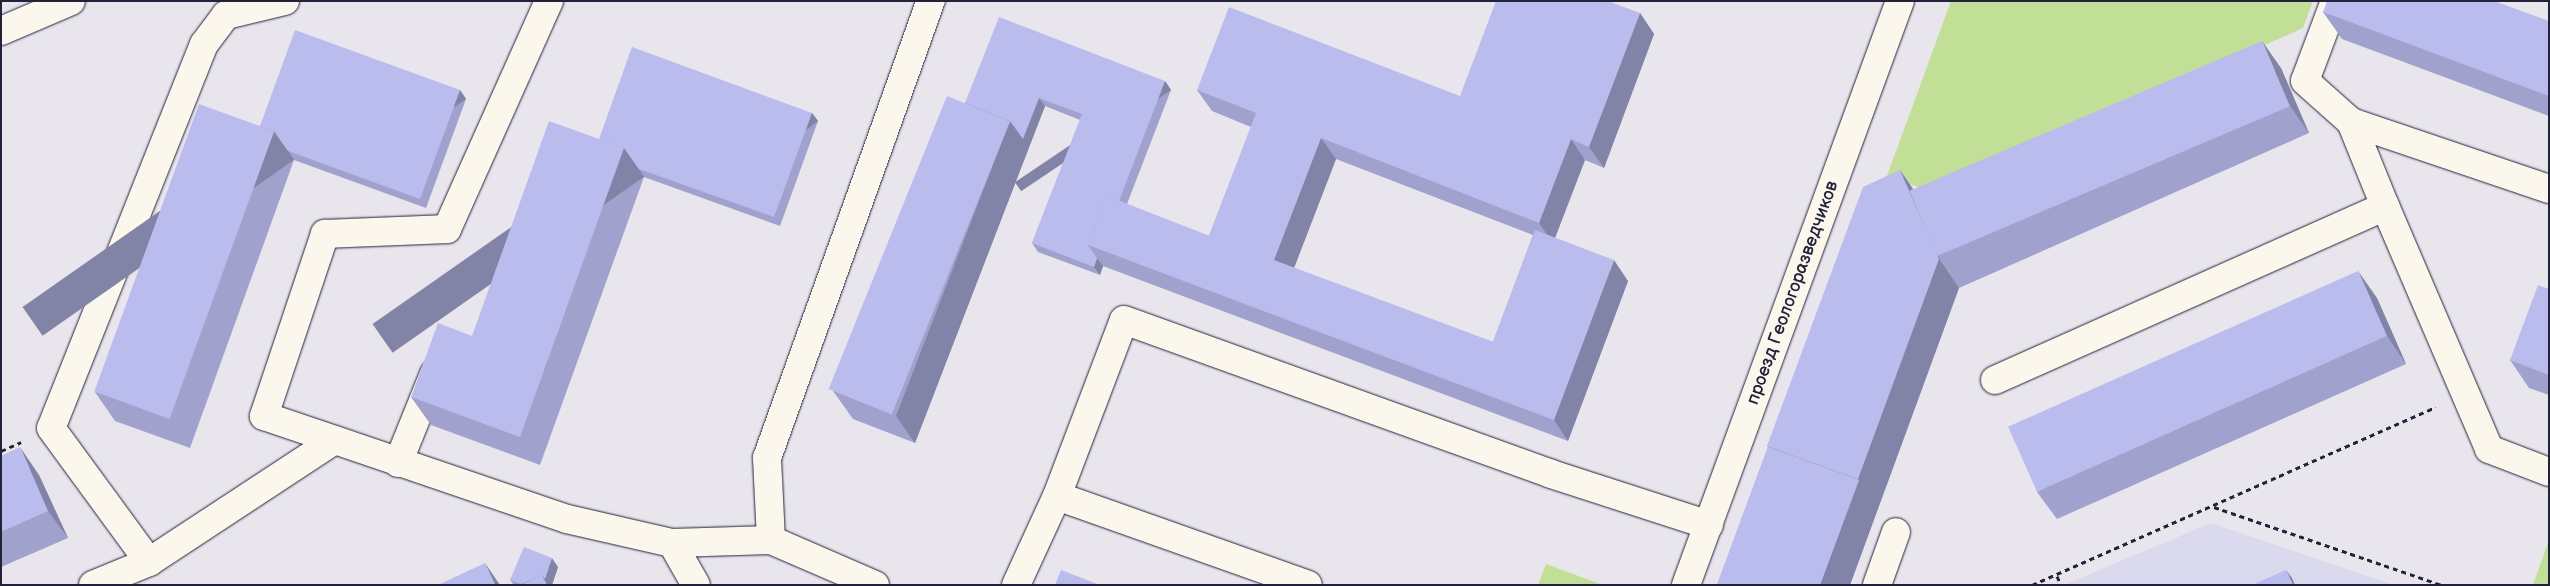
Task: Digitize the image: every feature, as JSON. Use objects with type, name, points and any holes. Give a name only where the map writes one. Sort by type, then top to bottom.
[{"type":"street","points":[[1,31],[71,1]]},
{"type":"street","points":[[149,562],[51,428],[204,44],[226,15],[285,1]]},
{"type":"street","points":[[549,1],[447,229],[325,234],[264,416],[567,519],[672,544],[771,540],[875,585]]},
{"type":"street","points":[[771,540],[767,458],[931,1]]},
{"type":"street","name":"проезд Геологоразведчиков","points":[[1686,585],[1900,1]]},
{"type":"street","points":[[2335,1],[2306,81],[2351,122],[2549,189]]},
{"type":"street","points":[[2351,122],[2489,449],[2549,472]]},
{"type":"street","points":[[1994,380],[2385,206]]},
{"type":"street","points":[[1016,585],[1057,496],[1124,320],[1551,474],[1708,525]]},
{"type":"street","points":[[398,462],[445,348]]},
{"type":"street","points":[[93,585],[149,562],[335,440]]},
{"type":"street","points":[[1057,496],[1308,585]]},
{"type":"street","points":[[1877,585],[1896,532]]},
{"type":"street","points":[[672,544],[696,585]]},
{"type":"path","points":[[2032,585],[2057,576],[2213,507],[2466,393]]},
{"type":"path","points":[[2213,507],[2442,585]]},
{"type":"path","points":[[2057,576],[2061,585]]},
{"type":"shaded area","points":[[2211,523],[2394,585],[2064,585]]},
{"type":"green space","points":[[1951,1],[2313,1],[2303,28],[1932,192],[1887,176]]},
{"type":"green space","points":[[2549,540],[2549,585],[2533,585]]},
{"type":"green space","points":[[1546,564],[1600,584],[1538,585]]},
{"type":"building","points":[[1496,1],[1608,1],[1640,13],[1589,147],[1571,139],[1539,223],[1321,138],[1274,260],[1493,342],[1535,230],[1614,260],[1554,420],[1088,245],[1107,196],[1209,236],[1256,113],[1197,90],[1229,7],[1460,96]]},
{"type":"building","points":[[2327,1],[2494,1],[2549,21],[2549,96],[2323,12]]},
{"type":"building","points":[[999,17],[1165,81],[1119,201],[1107,196],[1088,245],[1097,258],[1094,267],[1032,243],[1082,114],[1039,98],[1023,139],[1010,121],[965,103]]},
{"type":"building","points":[[295,30],[460,90],[420,199],[288,151],[274,131],[260,126]]},
{"type":"building","points":[[2262,41],[2290,106],[1937,256],[1909,191]]},
{"type":"building","points":[[632,47],[812,113],[774,217],[639,169],[624,148],[599,139]]},
{"type":"building","points":[[947,96],[1010,121],[892,414],[829,389]]},
{"type":"building","points":[[199,104],[274,131],[170,419],[94,392]]},
{"type":"building","points":[[549,121],[624,148],[520,437],[411,397],[438,323],[472,336]]},
{"type":"building","points":[[1900,170],[1939,259],[1858,479],[1767,446],[1863,187]]},
{"type":"building","points":[[2358,271],[2387,336],[2037,492],[2008,427]]},
{"type":"building","points":[[2538,285],[2549,289],[2549,375],[2510,360]]},
{"type":"building","points":[[20,447],[48,511],[1,532],[1,456]]},
{"type":"building","points":[[1768,447],[1859,480],[1820,585],[1717,585]]},
{"type":"building","points":[[524,547],[552,558],[545,579],[542,575],[521,584],[510,580]]},
{"type":"building","points":[[485,563],[495,585],[438,585]]},
{"type":"building","points":[[1061,570],[1100,585],[1055,585]]},
{"type":"building","points":[[2286,570],[2293,585],[2254,585],[2254,584]]},
{"type":"building","points":[[542,575],[547,585],[521,585]]}]
